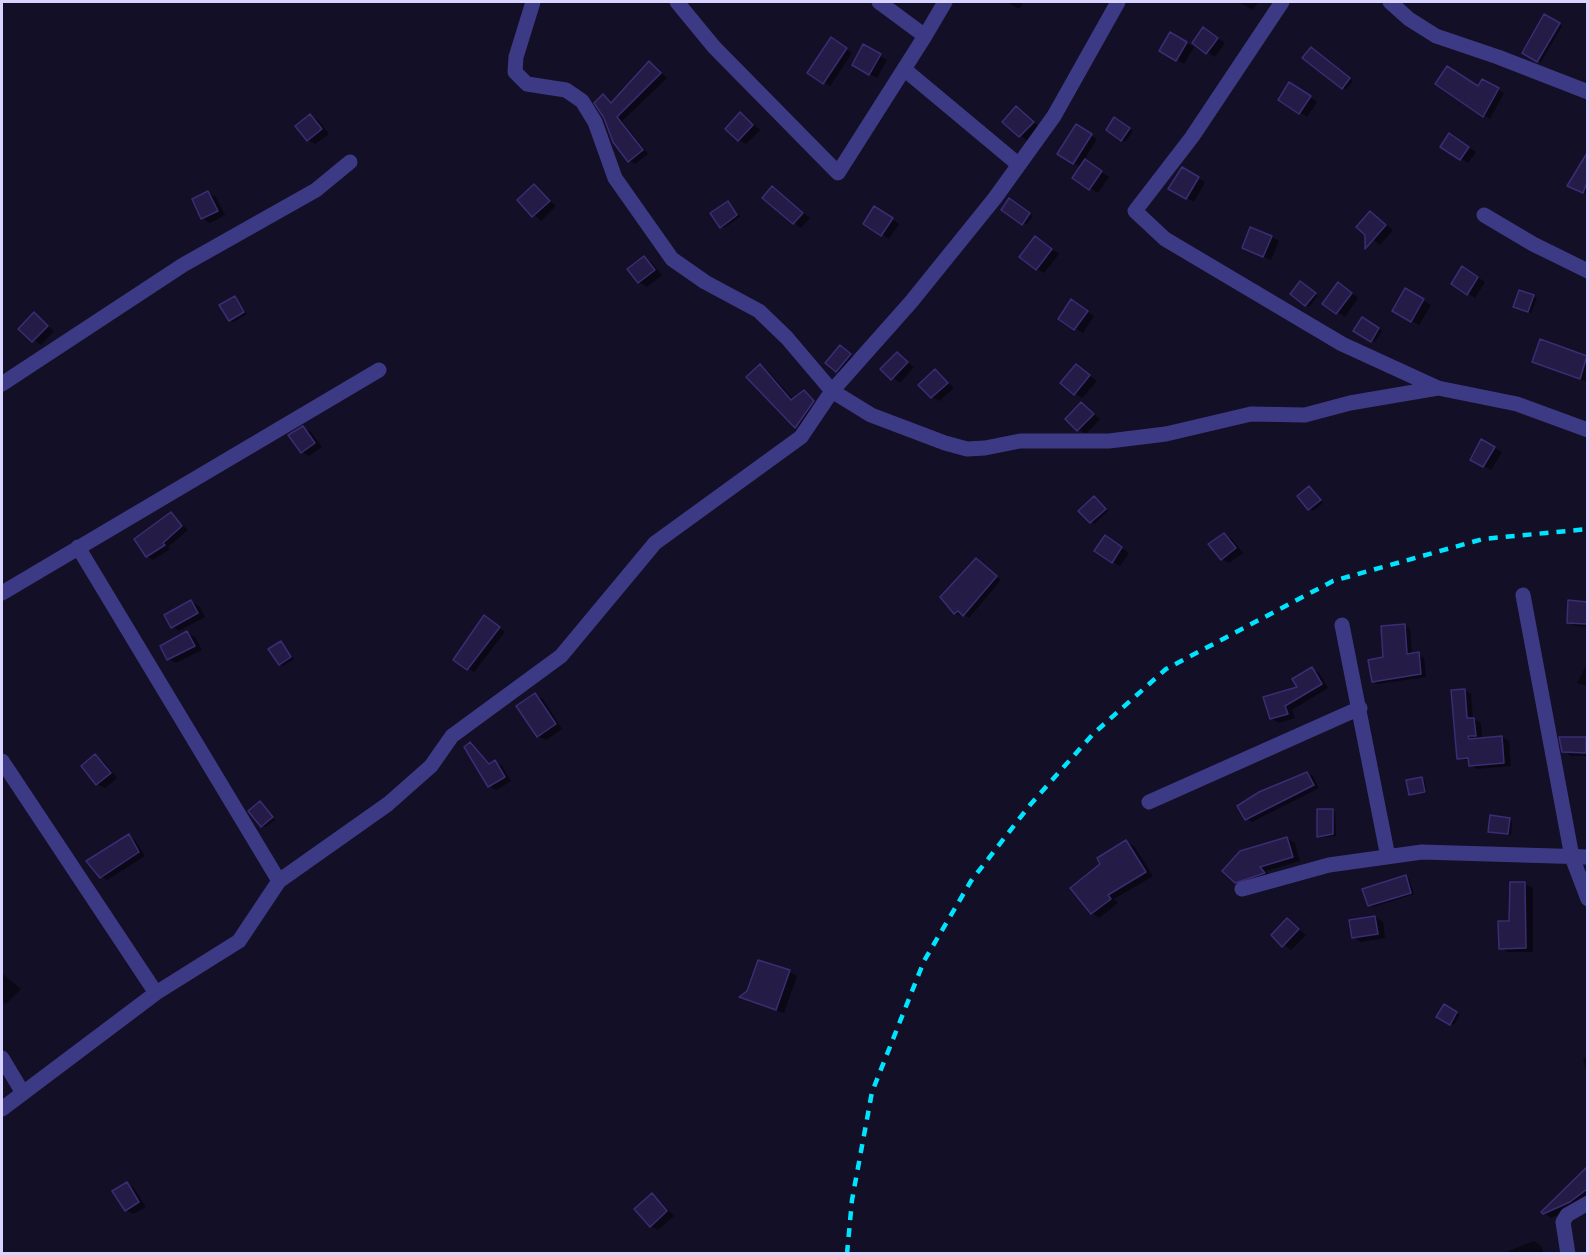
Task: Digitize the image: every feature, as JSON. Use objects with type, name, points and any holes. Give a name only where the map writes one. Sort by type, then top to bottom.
[{"type":"street","points":[[533,2],[516,57],[515,72],[527,84],[566,90],[582,101],[595,122],[615,178],[672,259],[705,282],[759,310],[787,338],[832,391],[871,415],[967,448],[1020,441],[1109,441],[1155,436],[1251,414],[1305,415],[1350,403],[1438,388]]},
{"type":"street","points":[[677,2],[714,46],[838,173],[945,2]]},
{"type":"street","points":[[879,2],[925,36]]},
{"type":"street","points":[[2,1109],[156,993],[239,941],[279,881],[388,804],[431,766],[452,736],[561,656],[655,543],[801,437],[832,391],[911,302],[1019,165],[1054,117],[1119,2]]},
{"type":"street","points":[[1282,2],[1192,137],[1135,211],[1165,239],[1342,344],[1438,388],[1517,404],[1587,430]]},
{"type":"street","points":[[1390,2],[1409,19],[1436,36],[1587,92]]},
{"type":"street","points":[[904,69],[1019,165]]},
{"type":"street","points":[[2,384],[183,265],[316,190],[350,162]]},
{"type":"street","points":[[1484,215],[1533,244],[1587,271]]},
{"type":"street","points":[[2,592],[379,370]]},
{"type":"street","points":[[78,547],[279,881]]},
{"type":"street","points":[[1523,595],[1572,856],[1587,899]]},
{"type":"street","points":[[1342,625],[1388,857]]},
{"type":"street","points":[[1149,802],[1360,708]]},
{"type":"street","points":[[2,761],[156,993]]},
{"type":"street","points":[[1242,889],[1329,865],[1422,852],[1587,857]]},
{"type":"street","points":[[2,1058],[23,1093]]},
{"type":"street","points":[[1568,1254],[1563,1222],[1567,1215],[1587,1203]]},
{"type":"building","points":[[1544,14],[1560,23],[1537,62],[1522,53]]},
{"type":"building","points":[[1203,27],[1218,38],[1206,54],[1192,43]]},
{"type":"building","points":[[1170,32],[1187,42],[1176,61],[1159,51]]},
{"type":"building","points":[[831,37],[847,48],[823,84],[807,73]]},
{"type":"building","points":[[863,44],[881,54],[869,75],[852,65]]},
{"type":"building","points":[[1311,47],[1350,78],[1342,89],[1302,58]]},
{"type":"building","points":[[649,61],[661,73],[617,117],[643,150],[628,162],[613,142],[604,118],[594,103],[603,94],[611,103]]},
{"type":"building","points":[[1447,66],[1478,86],[1482,79],[1499,88],[1483,117],[1435,84]]},
{"type":"building","points":[[1289,82],[1311,96],[1299,114],[1278,100]]},
{"type":"building","points":[[1016,106],[1034,122],[1019,137],[1002,122]]},
{"type":"building","points":[[740,112],[753,125],[738,141],[725,129]]},
{"type":"building","points":[[310,114],[322,129],[307,141],[295,126]]},
{"type":"building","points":[[1114,117],[1130,128],[1121,141],[1106,130]]},
{"type":"building","points":[[1076,124],[1092,134],[1073,164],[1057,154]]},
{"type":"building","points":[[1449,133],[1469,147],[1460,160],[1440,147]]},
{"type":"building","points":[[1587,153],[1587,182],[1583,193],[1567,186]]},
{"type":"building","points":[[1085,159],[1102,171],[1089,190],[1072,178]]},
{"type":"building","points":[[1182,167],[1199,177],[1186,199],[1168,189]]},
{"type":"building","points":[[534,184],[550,201],[532,217],[517,200]]},
{"type":"building","points":[[772,186],[803,213],[793,224],[762,198]]},
{"type":"building","points":[[208,191],[218,211],[201,219],[192,199]]},
{"type":"building","points":[[1009,198],[1030,213],[1022,225],[1001,210]]},
{"type":"building","points":[[728,201],[737,215],[720,228],[710,213]]},
{"type":"building","points":[[874,206],[893,218],[881,236],[863,224]]},
{"type":"building","points":[[1370,211],[1386,225],[1365,249],[1365,235],[1356,227]]},
{"type":"building","points":[[1250,227],[1272,236],[1263,257],[1242,248]]},
{"type":"building","points":[[1035,236],[1052,249],[1036,270],[1019,257]]},
{"type":"building","points":[[644,256],[655,270],[638,283],[627,269]]},
{"type":"building","points":[[1462,266],[1478,277],[1467,295],[1451,284]]},
{"type":"building","points":[[1300,281],[1316,293],[1305,306],[1290,294]]},
{"type":"building","points":[[1338,282],[1352,293],[1336,314],[1322,304]]},
{"type":"building","points":[[1405,288],[1424,299],[1411,322],[1392,311]]},
{"type":"building","points":[[1519,290],[1534,295],[1528,312],[1513,307]]},
{"type":"building","points":[[235,296],[244,312],[229,321],[219,305]]},
{"type":"building","points":[[1071,299],[1088,311],[1074,330],[1058,319]]},
{"type":"building","points":[[34,312],[48,326],[32,342],[18,329]]},
{"type":"building","points":[[1362,317],[1379,328],[1371,342],[1353,331]]},
{"type":"building","points":[[1540,339],[1587,356],[1580,379],[1532,362]]},
{"type":"building","points":[[840,345],[851,354],[836,372],[825,363]]},
{"type":"building","points":[[897,352],[908,362],[891,380],[880,369]]},
{"type":"building","points":[[760,364],[791,400],[804,390],[814,401],[795,428],[746,377]]},
{"type":"building","points":[[1076,364],[1090,375],[1074,395],[1060,383]]},
{"type":"building","points":[[935,369],[948,383],[931,398],[918,385]]},
{"type":"building","points":[[1081,402],[1094,414],[1077,431],[1065,419]]},
{"type":"building","points":[[303,426],[315,443],[301,453],[288,435]]},
{"type":"building","points":[[1481,439],[1495,447],[1483,467],[1470,460]]},
{"type":"building","points":[[1309,486],[1321,500],[1308,510],[1297,496]]},
{"type":"building","points":[[1094,496],[1106,509],[1090,523],[1078,511]]},
{"type":"building","points":[[171,512],[182,526],[163,543],[165,545],[146,557],[134,539]]},
{"type":"building","points":[[1224,533],[1236,548],[1221,560],[1208,544]]},
{"type":"building","points":[[1105,535],[1122,547],[1112,563],[1094,551]]},
{"type":"building","points":[[976,558],[997,576],[963,616],[958,611],[954,614],[940,597]]},
{"type":"building","points":[[191,600],[198,613],[171,628],[164,615]]},
{"type":"building","points":[[1568,600],[1587,602],[1587,624],[1567,623]]},
{"type":"building","points":[[484,615],[500,627],[467,670],[453,660]]},
{"type":"building","points":[[1405,624],[1407,654],[1419,652],[1421,674],[1372,682],[1368,660],[1383,657],[1381,626]]},
{"type":"building","points":[[187,631],[195,646],[167,660],[160,646]]},
{"type":"building","points":[[281,641],[291,657],[279,665],[268,649]]},
{"type":"building","points":[[1312,667],[1322,684],[1285,706],[1288,714],[1270,719],[1263,697],[1297,687],[1292,679]]},
{"type":"building","points":[[1465,689],[1467,718],[1474,718],[1476,736],[1468,736],[1469,739],[1502,736],[1504,763],[1469,766],[1468,758],[1457,759],[1451,690]]},
{"type":"building","points":[[535,693],[556,724],[537,737],[516,706]]},
{"type":"building","points":[[1559,737],[1586,737],[1586,753],[1562,752]]},
{"type":"building","points":[[470,742],[489,764],[495,760],[505,777],[488,787],[464,747]]},
{"type":"building","points":[[95,754],[111,773],[96,785],[81,766]]},
{"type":"building","points":[[1307,772],[1314,785],[1245,820],[1237,806],[1259,792]]},
{"type":"building","points":[[1422,777],[1425,792],[1409,795],[1406,780]]},
{"type":"building","points":[[260,801],[273,817],[261,827],[248,811]]},
{"type":"building","points":[[1317,809],[1333,809],[1333,834],[1317,837]]},
{"type":"building","points":[[1490,815],[1510,818],[1508,834],[1488,832]]},
{"type":"building","points":[[129,834],[139,852],[100,878],[86,861]]},
{"type":"building","points":[[1287,837],[1293,857],[1260,867],[1265,873],[1235,883],[1222,871],[1240,851]]},
{"type":"building","points":[[1126,840],[1146,872],[1108,895],[1111,899],[1091,914],[1070,888],[1100,864],[1097,858]]},
{"type":"building","points":[[1406,875],[1411,893],[1368,906],[1362,889]]},
{"type":"building","points":[[1510,882],[1525,882],[1526,948],[1499,949],[1498,921],[1509,921]]},
{"type":"building","points":[[1375,916],[1378,934],[1352,938],[1349,920]]},
{"type":"building","points":[[1287,918],[1299,929],[1282,947],[1271,935]]},
{"type":"building","points":[[758,960],[790,970],[776,1010],[739,997],[747,991]]},
{"type":"building","points":[[1444,1004],[1457,1012],[1450,1025],[1436,1017]]},
{"type":"building","points":[[1587,1167],[1587,1189],[1570,1202],[1543,1214],[1541,1212]]},
{"type":"building","points":[[127,1182],[139,1202],[125,1211],[112,1191]]},
{"type":"building","points":[[652,1193],[667,1211],[650,1227],[634,1209]]},
{"type":"railway","points":[[847,1254],[852,1200],[872,1092],[924,961],[971,881],[1030,805],[1093,734],[1166,669],[1333,581],[1483,539],[1588,529]]}]
